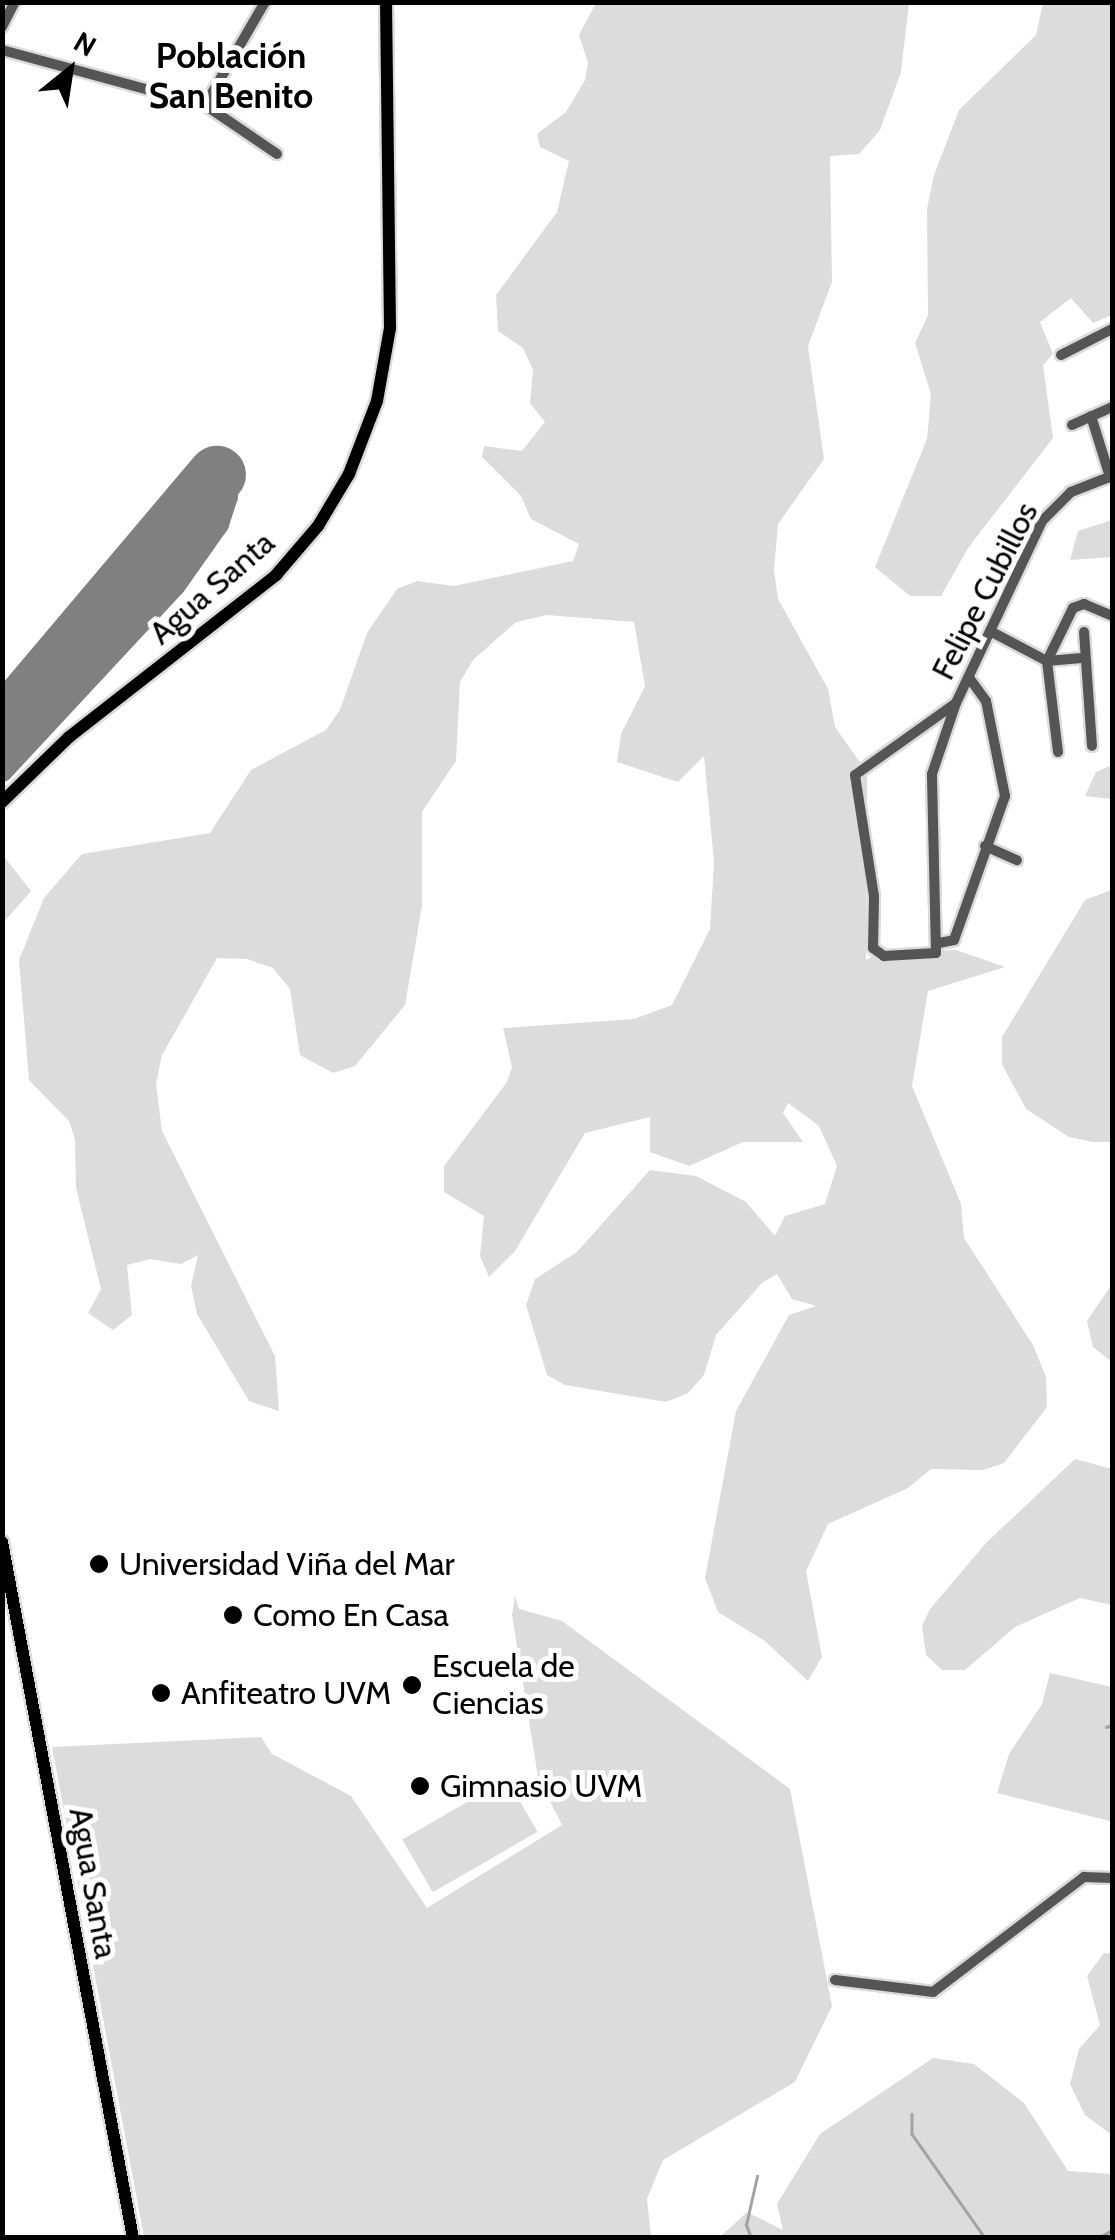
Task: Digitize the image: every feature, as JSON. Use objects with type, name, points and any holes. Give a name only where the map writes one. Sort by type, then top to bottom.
[{"type":"main road","name":"Agua Santa","points":[[2,802],[69,736],[276,575],[318,526],[350,474],[377,401],[390,328],[386,2]]},
{"type":"main road","name":"Agua Santa","points":[[2,1542],[133,2236]]},
{"type":"street","points":[[2,28],[15,2]]},
{"type":"street","points":[[205,105],[264,2]]},
{"type":"street","points":[[2,50],[205,105],[277,154]]},
{"type":"street","points":[[1061,354],[1112,329]]},
{"type":"street","points":[[1072,426],[1112,407]]},
{"type":"street","points":[[1091,416],[1111,477]]},
{"type":"street","name":"Felipe Cubillos","points":[[956,703],[1048,513],[1071,492],[1111,477]]},
{"type":"street","points":[[1058,752],[1046,661],[1074,608],[1084,604],[1112,616]]},
{"type":"street","points":[[990,630],[1046,661],[1082,658]]},
{"type":"street","points":[[1084,632],[1082,658],[1092,746]]},
{"type":"street","points":[[938,943],[954,940],[984,846],[1006,796],[986,702],[970,679]]},
{"type":"street","points":[[956,703],[932,774],[936,953],[884,956],[873,948],[874,896],[855,775],[956,703]]},
{"type":"street","points":[[984,846],[1017,860]]},
{"type":"street","points":[[836,1980],[932,1992],[1084,1877],[1112,1878]]},
{"type":"shaded area","points":[[596,3],[909,3],[901,72],[880,130],[859,154],[830,156],[832,282],[808,346],[824,459],[778,524],[774,570],[778,599],[828,689],[835,727],[867,772],[866,960],[879,952],[956,950],[1005,967],[928,991],[912,1086],[961,1204],[964,1238],[1033,1345],[1046,1377],[1047,1407],[1004,1463],[983,1470],[931,1469],[908,1488],[828,1524],[806,1571],[822,1657],[808,1681],[765,1641],[718,1612],[705,1578],[736,1411],[789,1315],[816,1306],[792,1299],[777,1274],[762,1283],[716,1335],[704,1375],[688,1393],[666,1402],[565,1385],[547,1375],[526,1305],[535,1279],[577,1252],[650,1170],[696,1176],[746,1202],[775,1236],[785,1216],[825,1204],[837,1166],[819,1126],[788,1103],[783,1113],[803,1142],[743,1142],[689,1166],[650,1152],[650,1117],[585,1133],[515,1251],[489,1277],[480,1256],[484,1216],[444,1192],[444,1166],[507,1082],[512,1067],[503,1028],[634,1019],[672,1005],[710,929],[714,862],[704,756],[678,782],[617,762],[621,734],[645,686],[634,622],[547,615],[516,622],[473,660],[460,682],[456,761],[422,812],[422,906],[405,1005],[355,1066],[333,1073],[300,1055],[290,989],[273,968],[247,959],[217,958],[162,1055],[156,1084],[162,1131],[275,1356],[279,1411],[249,1401],[197,1314],[191,1286],[198,1255],[181,1264],[150,1259],[127,1265],[132,1315],[113,1330],[88,1313],[101,1289],[76,1188],[75,1139],[69,1121],[29,1080],[19,960],[44,898],[82,854],[210,833],[251,770],[326,730],[340,710],[367,633],[397,589],[417,581],[454,586],[573,561],[579,544],[531,519],[521,496],[482,457],[484,446],[522,451],[545,422],[530,403],[533,370],[523,348],[498,331],[496,295],[557,212],[569,161],[540,147],[537,134],[566,112],[585,80],[588,63],[579,35]]},
{"type":"shaded area","points":[[1043,3],[1112,3],[1112,315],[1093,323],[1071,298],[1040,322],[1053,354],[1043,365],[1053,438],[968,548],[941,596],[910,596],[875,567],[927,439],[931,394],[915,343],[928,315],[927,209],[934,175],[959,110],[1036,35]]},
{"type":"shaded area","points":[[1112,520],[1112,557],[1070,560],[1078,531]]},
{"type":"shaded area","points":[[1112,765],[1112,799],[1085,796],[1096,772]]},
{"type":"shaded area","points":[[2,854],[31,891],[3,923],[2,923]]},
{"type":"shaded area","points":[[1112,890],[1112,1142],[1093,1142],[1069,1137],[1026,1109],[1002,1064],[1002,1037],[1085,900]]},
{"type":"shaded area","points":[[1112,1284],[1112,1362],[1093,1347],[1087,1321]]},
{"type":"shaded area","points":[[1075,1459],[1112,1469],[1112,1605],[1080,1598],[1015,1627],[965,1670],[942,1670],[926,1655],[922,1626],[930,1609],[986,1543]]},
{"type":"shaded area","points":[[515,1596],[519,1609],[562,1621],[790,1789],[832,2006],[795,2082],[663,2160],[647,2199],[651,2237],[144,2237],[52,1747],[261,1737],[272,1754],[351,1796],[427,1908],[562,1825],[538,1777],[512,1615]]},
{"type":"shaded area","points":[[1050,1673],[1112,1687],[1110,1821],[997,1793],[1009,1754],[1042,1704]]},
{"type":"shaded area","points":[[507,1779],[538,1832],[433,1892],[402,1840]]},
{"type":"shaded area","points":[[1104,1953],[1112,1954],[1112,2135],[1085,2115],[1070,2084],[1079,2049],[1100,2025],[1087,1976]]},
{"type":"shaded area","points":[[933,2058],[974,2064],[1024,2103],[1068,2171],[1112,2174],[1112,2237],[720,2237],[747,2212],[783,2230],[777,2204],[820,2134]]},
{"type":"waterway","points":[[1106,1727],[1112,1725]]},
{"type":"waterway","points":[[912,2114],[912,2134],[985,2238]]},
{"type":"waterway","points":[[751,2238],[746,2225],[757,2176]]},
{"type":"waterway","points":[[1098,2238],[1112,2230]]},
{"type":"taxiway","points":[[2,771],[175,585],[218,524],[227,497],[217,475]]},
{"type":"runway","points":[[2,729],[217,475]]},
{"type":"place","name":"Universidad Viña del Mar","points":[[99,1564]]},
{"type":"place","name":"Como En Casa","points":[[233,1615]]},
{"type":"place","name":"Escuela de Ciencias","points":[[412,1685]]},
{"type":"place","name":"Anfiteatro UVM","points":[[161,1693]]},
{"type":"place","name":"Gimnasio UVM","points":[[420,1786]]},
{"type":"district","name":"Población San Benito","points":[[231,76]]}]
